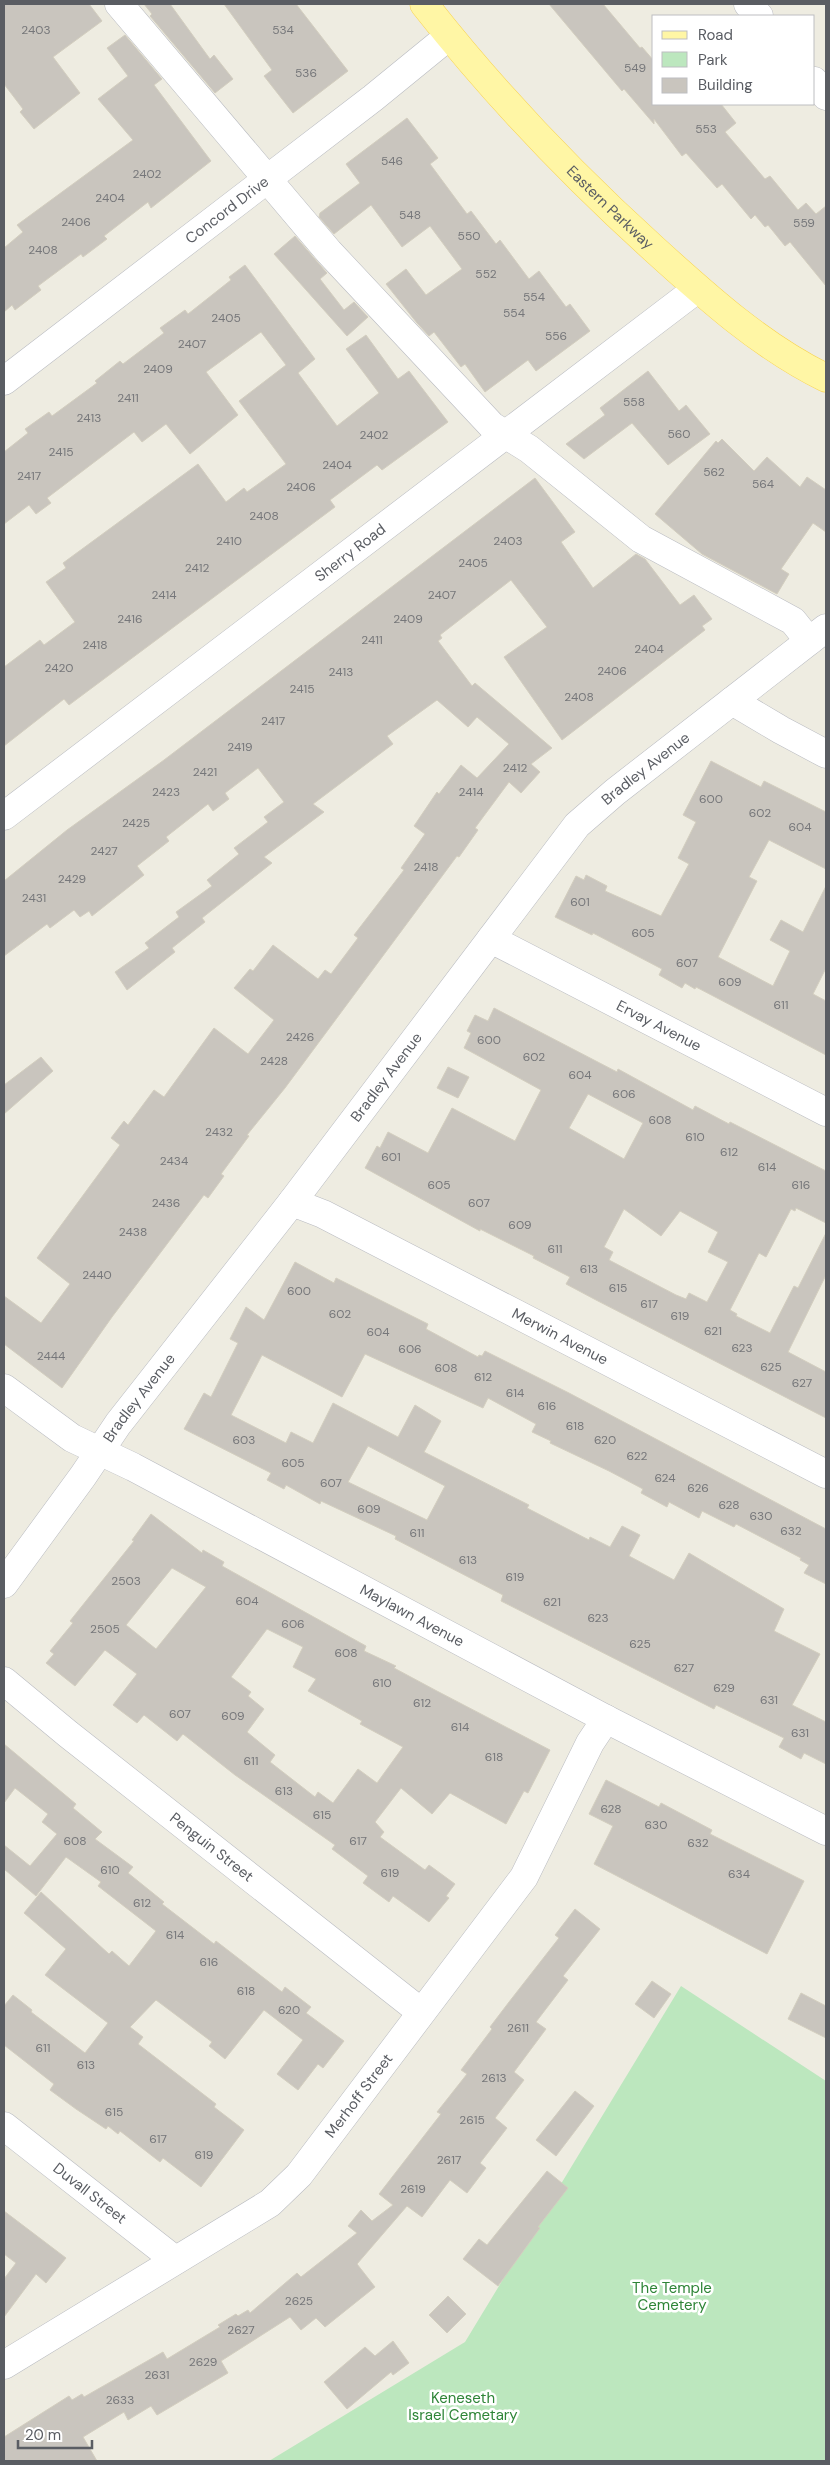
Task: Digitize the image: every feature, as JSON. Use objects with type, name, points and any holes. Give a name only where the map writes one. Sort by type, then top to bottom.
[{"type":"main road","name":"Eastern Parkway","points":[[424,4],[449,36],[544,142],[597,197],[698,289],[750,332],[797,364],[826,378]]},
{"type":"street","points":[[119,4],[266,180],[330,252],[492,426],[529,449],[641,539],[818,634]]},
{"type":"street","points":[[748,4],[758,15]]},
{"type":"street","name":"Concord Drive","points":[[4,381],[266,180],[449,36]]},
{"type":"street","points":[[815,82],[826,96]]},
{"type":"street","name":"Sherry Road","points":[[4,816],[698,289]]},
{"type":"street","name":"Bradley Avenue","points":[[4,1584],[83,1476],[118,1424],[292,1202],[577,825],[615,792],[818,634]]},
{"type":"street","points":[[732,701],[826,754]]},
{"type":"street","name":"Ervay Avenue","points":[[491,939],[826,1112]]},
{"type":"street","name":"Merwin Avenue","points":[[292,1202],[323,1214],[826,1474]]},
{"type":"street","name":"Maylawn Avenue","points":[[4,1388],[72,1438],[133,1467],[606,1719],[826,1831]]},
{"type":"street","name":"Penguin Street","points":[[4,1680],[68,1734],[421,2012]]},
{"type":"street","name":"Merhoff Street","points":[[4,2365],[270,2203],[299,2175],[524,1877],[590,1743],[606,1719]]},
{"type":"street","name":"Duvall Street","points":[[4,2126],[176,2260]]},
{"type":"green space","name":"The Temple Cemetery","points":[[681,1986],[826,2081],[826,2461],[269,2461],[465,2342]]},
{"type":"building","points":[[4,4],[89,4],[102,21],[53,57],[80,93],[34,129],[20,112],[23,109],[4,84]]},
{"type":"building","points":[[144,4],[170,4],[210,59],[214,55],[233,79],[215,93],[150,16],[152,14]]},
{"type":"building","points":[[224,4],[296,4],[348,71],[293,113],[264,76],[272,70]]},
{"type":"building","points":[[549,4],[603,4],[640,48],[642,47],[652,59],[652,105],[722,105],[736,123],[725,132],[765,179],[770,176],[798,210],[806,203],[816,214],[826,206],[826,286],[790,242],[785,246],[768,225],[765,227],[755,215],[751,219],[722,184],[717,188],[686,153],[682,156],[654,119],[654,124],[624,89],[622,91]]},
{"type":"building","points":[[125,35],[162,79],[154,85],[211,161],[151,208],[148,202],[104,236],[107,239],[83,257],[81,254],[38,286],[41,290],[15,310],[12,305],[4,312],[4,248],[23,232],[17,225],[133,140],[98,99],[128,76],[107,48]]},
{"type":"building","points":[[407,118],[438,158],[430,164],[467,214],[471,211],[496,244],[500,240],[529,279],[539,271],[566,307],[570,304],[590,331],[536,371],[528,360],[485,392],[465,364],[461,367],[434,332],[429,336],[386,284],[406,269],[426,295],[462,269],[430,226],[402,247],[371,205],[334,234],[319,217],[320,213],[360,183],[346,164]]},
{"type":"building","points":[[295,236],[327,273],[320,279],[344,310],[354,302],[368,317],[347,336],[274,254]]},
{"type":"building","points":[[245,265],[315,359],[298,373],[337,426],[379,393],[346,349],[366,335],[398,379],[409,371],[448,422],[382,470],[377,465],[330,500],[335,507],[69,705],[64,699],[4,746],[4,667],[40,640],[44,645],[75,622],[46,582],[66,568],[63,563],[198,464],[226,502],[244,488],[247,492],[286,464],[239,401],[286,365],[261,332],[206,372],[238,415],[190,454],[166,424],[142,442],[134,432],[47,498],[51,503],[36,514],[29,505],[4,524],[4,452],[28,433],[25,429],[49,412],[52,416],[97,383],[95,381],[120,361],[123,364],[164,333],[160,328],[185,310],[188,314],[231,280],[229,277]]},
{"type":"building","points":[[648,371],[679,411],[686,405],[710,434],[668,465],[632,423],[584,459],[566,444],[605,415],[600,408]]},
{"type":"building","points":[[722,439],[754,471],[767,457],[800,487],[807,477],[826,490],[826,532],[813,523],[781,569],[789,574],[777,594],[702,554],[655,514],[716,441],[718,443]]},
{"type":"building","points":[[535,478],[575,532],[561,542],[593,588],[636,554],[645,559],[680,605],[694,595],[712,619],[702,626],[705,630],[562,740],[504,657],[547,627],[511,580],[440,635],[442,638],[438,641],[472,686],[475,683],[552,748],[531,764],[540,772],[521,793],[509,782],[475,828],[478,830],[459,857],[457,856],[285,1088],[247,1135],[249,1136],[221,1174],[224,1176],[208,1198],[204,1195],[112,1317],[62,1388],[4,1344],[4,1296],[41,1323],[70,1284],[37,1258],[120,1145],[111,1138],[124,1121],[128,1125],[154,1090],[164,1097],[214,1028],[248,1054],[274,1020],[234,988],[250,969],[253,971],[273,945],[318,979],[325,970],[331,974],[358,938],[354,935],[404,870],[401,868],[425,834],[414,826],[437,792],[439,794],[461,765],[477,778],[509,744],[477,717],[468,727],[437,700],[387,736],[393,744],[313,804],[324,812],[264,857],[272,863],[202,918],[205,922],[172,948],[175,952],[127,990],[115,972],[149,948],[145,943],[179,917],[176,912],[212,886],[207,880],[239,854],[234,848],[268,822],[264,817],[284,802],[258,768],[225,793],[229,799],[213,811],[208,804],[166,837],[169,841],[137,866],[144,875],[92,916],[89,911],[80,917],[74,910],[50,928],[47,924],[4,956],[4,881],[67,830],[164,760]]},
{"type":"building","points":[[711,761],[761,787],[764,781],[826,812],[826,869],[769,840],[749,877],[757,881],[718,957],[773,986],[790,951],[770,940],[781,920],[803,932],[826,886],[826,968],[813,994],[826,1001],[826,1055],[696,987],[695,989],[685,983],[682,988],[659,975],[662,969],[593,933],[592,935],[555,917],[576,876],[584,880],[586,875],[607,886],[605,891],[661,916],[689,864],[678,858],[696,822],[683,815]]},
{"type":"building","points":[[494,1008],[617,1072],[618,1069],[693,1110],[695,1106],[729,1124],[730,1122],[826,1171],[826,1223],[796,1208],[795,1211],[791,1209],[766,1257],[759,1253],[730,1310],[737,1314],[736,1316],[770,1333],[794,1286],[798,1288],[826,1233],[826,1275],[788,1352],[826,1372],[826,1418],[566,1284],[570,1277],[533,1258],[534,1256],[480,1229],[480,1231],[365,1168],[377,1146],[380,1148],[388,1132],[428,1153],[452,1108],[515,1141],[541,1090],[464,1048],[471,1033],[467,1031],[475,1015],[488,1021]],"holes":[[[588,1094],[643,1123],[624,1159],[569,1128]],[[624,1209],[661,1236],[680,1211],[718,1232],[708,1252],[728,1262],[707,1302],[689,1293],[686,1299],[676,1295],[609,1260],[613,1252],[604,1247]]]},
{"type":"building","points":[[41,1057],[53,1071],[4,1114],[4,1085]]},
{"type":"building","points":[[448,1067],[469,1077],[458,1098],[437,1088]]},
{"type":"building","points":[[295,1262],[334,1283],[336,1278],[428,1324],[426,1329],[478,1357],[479,1355],[482,1356],[485,1351],[569,1393],[826,1529],[826,1584],[804,1573],[809,1565],[800,1560],[801,1558],[736,1524],[734,1527],[702,1511],[699,1518],[669,1502],[667,1507],[641,1493],[643,1489],[550,1443],[551,1441],[532,1432],[536,1424],[488,1398],[483,1408],[365,1354],[342,1397],[262,1355],[231,1415],[286,1443],[291,1432],[313,1443],[333,1403],[398,1437],[415,1405],[441,1421],[424,1452],[529,1505],[527,1508],[589,1540],[590,1537],[610,1547],[622,1526],[640,1535],[629,1556],[674,1580],[689,1553],[784,1609],[774,1631],[820,1654],[792,1705],[826,1722],[826,1764],[804,1753],[801,1759],[779,1747],[784,1738],[716,1705],[714,1709],[501,1601],[503,1595],[395,1539],[396,1536],[321,1501],[320,1504],[286,1485],[284,1489],[267,1480],[271,1473],[184,1429],[204,1393],[211,1397],[238,1343],[230,1339],[246,1307],[264,1320]],"holes":[[[368,1446],[445,1486],[427,1520],[348,1482]]]},
{"type":"building","points":[[151,1514],[202,1553],[203,1550],[224,1562],[222,1566],[366,1646],[364,1651],[396,1666],[394,1668],[550,1750],[528,1793],[524,1791],[506,1824],[450,1793],[432,1814],[401,1788],[375,1822],[384,1832],[380,1837],[425,1870],[429,1865],[455,1884],[446,1896],[449,1898],[429,1922],[393,1896],[389,1902],[363,1883],[368,1876],[332,1849],[335,1845],[235,1775],[183,1734],[177,1741],[144,1715],[137,1723],[113,1705],[137,1674],[105,1650],[75,1686],[46,1663],[54,1654],[50,1651],[73,1623],[70,1621],[134,1541],[132,1540]],"holes":[[[172,1568],[206,1587],[156,1649],[126,1625]],[[267,1629],[303,1647],[293,1667],[316,1679],[308,1691],[362,1721],[360,1724],[403,1747],[377,1783],[358,1769],[333,1803],[318,1792],[315,1797],[270,1762],[275,1755],[247,1732],[264,1709],[248,1696],[251,1692],[231,1677]]]},
{"type":"building","points":[[4,1744],[76,1804],[73,1808],[102,1832],[95,1839],[133,1867],[128,1873],[164,1902],[162,1904],[214,1944],[216,1941],[282,1992],[285,1987],[311,2007],[306,2013],[344,2041],[323,2068],[318,2064],[298,2090],[277,2074],[303,2040],[264,2010],[225,2059],[209,2046],[212,2042],[156,2000],[130,2027],[143,2037],[138,2044],[216,2104],[214,2107],[244,2130],[201,2187],[163,2158],[160,2162],[120,2131],[118,2134],[108,2126],[106,2129],[76,2109],[50,2090],[54,2084],[4,2045],[4,2006],[13,1995],[32,2010],[31,2012],[85,2053],[108,2023],[45,1975],[66,1949],[24,1913],[41,1892],[109,1954],[112,1951],[129,1966],[156,1931],[98,1886],[101,1882],[66,1857],[36,1896],[4,1869],[4,1845],[30,1866],[57,1834],[42,1822],[48,1814],[15,1788],[4,1803]]},
{"type":"building","points":[[606,1780],[659,1807],[661,1803],[712,1830],[710,1834],[804,1881],[767,1954],[594,1864],[613,1826],[589,1814]]},
{"type":"building","points":[[575,1909],[600,1929],[563,1976],[568,1980],[536,2022],[546,2029],[514,2072],[524,2080],[495,2118],[507,2128],[480,2163],[486,2168],[467,2193],[450,2180],[422,2217],[407,2206],[357,2264],[375,2287],[325,2327],[316,2318],[301,2330],[290,2317],[221,2361],[228,2373],[157,2415],[151,2406],[128,2420],[124,2412],[83,2437],[97,2461],[4,2461],[4,2437],[69,2396],[72,2400],[82,2394],[84,2397],[163,2352],[167,2359],[220,2327],[218,2325],[236,2314],[238,2316],[248,2310],[250,2313],[297,2273],[301,2277],[357,2233],[348,2226],[361,2210],[372,2221],[393,2205],[379,2194],[441,2114],[437,2112],[467,2074],[461,2070],[492,2029],[490,2027],[559,1938],[555,1935]]},
{"type":"building","points":[[652,1981],[671,1994],[654,2018],[635,2004]]},
{"type":"building","points":[[801,1993],[826,2006],[826,2038],[788,2019]]},
{"type":"building","points":[[575,2091],[594,2106],[556,2156],[536,2140]]},
{"type":"building","points":[[547,2171],[568,2188],[538,2227],[540,2228],[498,2286],[463,2259],[479,2239],[487,2245]]},
{"type":"building","points":[[4,2211],[66,2258],[46,2283],[36,2274],[4,2317],[4,2279],[16,2263],[4,2254]]},
{"type":"building","points":[[448,2296],[466,2314],[447,2333],[429,2315]]},
{"type":"building","points":[[393,2341],[409,2363],[393,2375],[391,2372],[347,2409],[324,2382],[365,2347],[375,2356]]},
{"type":"park label","name":"Keneseth Israel Cemetary","points":[[463,2406]]}]
